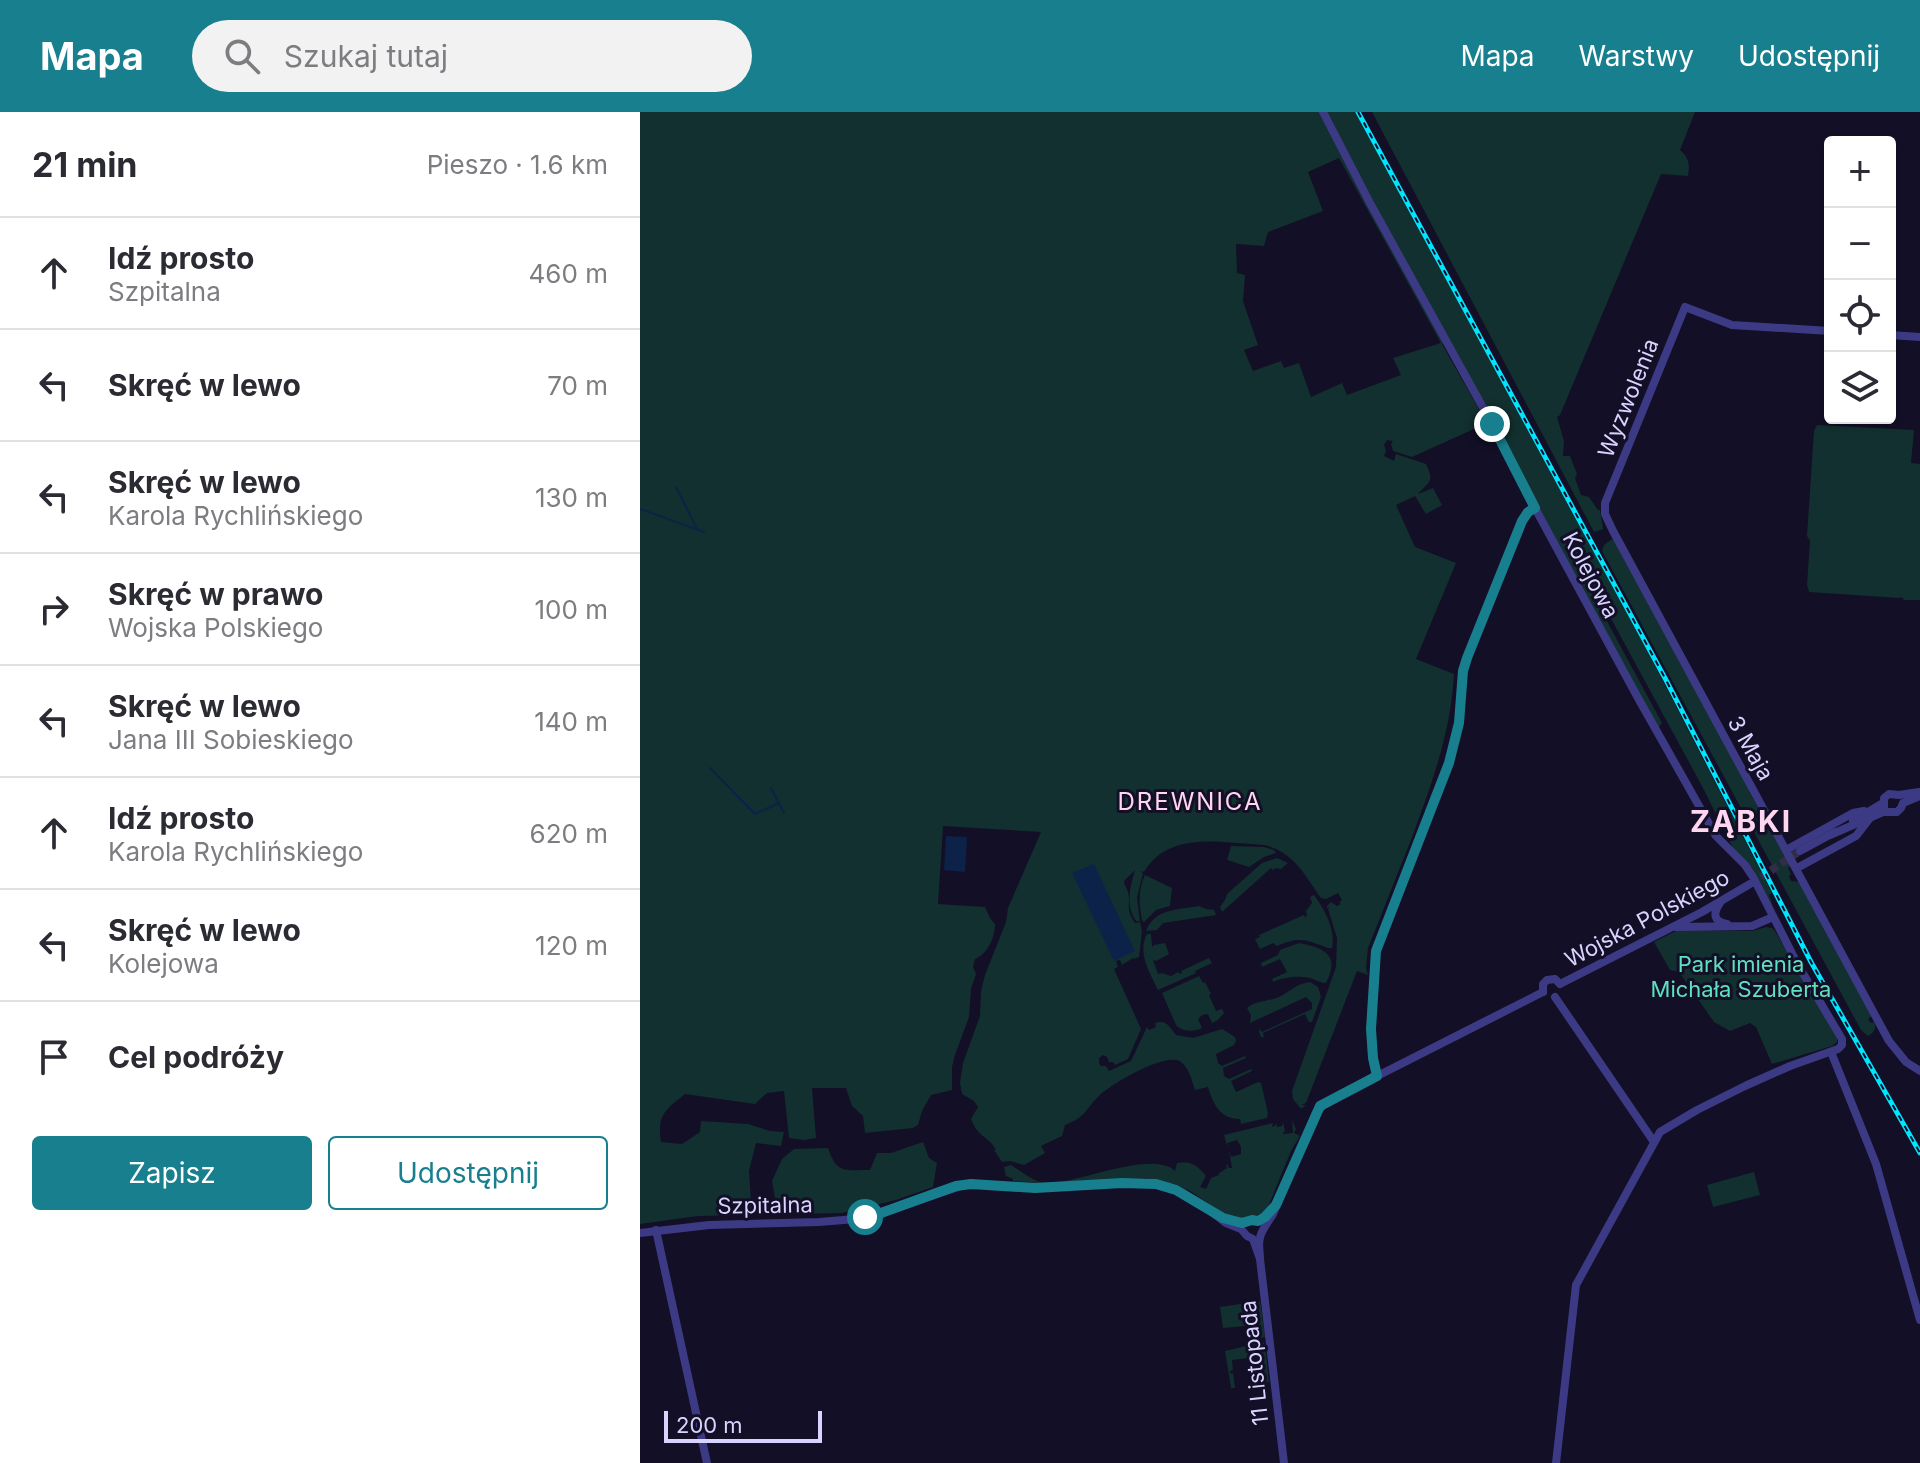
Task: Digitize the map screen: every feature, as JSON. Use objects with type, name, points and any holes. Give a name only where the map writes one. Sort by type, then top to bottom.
[{"type":"street","name":"Kolejowa","points":[[1323,112],[1611,650],[1716,836],[1751,874],[1798,965],[1841,1036],[1842,1045],[1831,1052]]},
{"type":"street","name":"Wyzwolenia","points":[[1605,503],[1685,307],[1732,325],[1824,331]]},
{"type":"street","points":[[1896,335],[1920,337]]},
{"type":"street","name":"3 Maja","points":[[1605,503],[1606,518],[1895,1049],[1906,1062],[1920,1071]]},
{"type":"street","points":[[1377,1076],[1371,1029],[1378,944],[1449,763],[1459,723],[1467,658],[1522,521],[1535,508]]},
{"type":"street","points":[[1885,807],[1884,798],[1889,794],[1901,799],[1920,794]]},
{"type":"street","points":[[1800,851],[1885,807],[1897,812],[1901,808],[1901,799]]},
{"type":"street","points":[[1786,850],[1853,813],[1870,814]]},
{"type":"street","points":[[1797,868],[1856,836],[1870,814]]},
{"type":"street","name":"Wojska Polskiego","points":[[1560,984],[1750,884]]},
{"type":"street","points":[[1720,902],[1715,911],[1716,918],[1733,926]]},
{"type":"street","points":[[1672,927],[1756,925],[1773,917]]},
{"type":"street","points":[[1555,979],[1560,984],[1560,992],[1555,997],[1548,997],[1543,992],[1543,984],[1547,980],[1555,979]]},
{"type":"street","points":[[1261,1224],[1273,1214],[1320,1106],[1543,992]]},
{"type":"street","points":[[1555,997],[1654,1142]]},
{"type":"street","points":[[1556,1463],[1576,1285],[1654,1142],[1662,1131],[1697,1110],[1790,1066],[1831,1052],[1876,1164],[1920,1320]]},
{"type":"street","name":"Szpitalna","points":[[640,1233],[709,1225],[856,1219],[956,1186],[971,1184],[1035,1188],[1148,1183],[1176,1190],[1226,1223],[1246,1228]]},
{"type":"street","points":[[1252,1220],[1261,1224],[1263,1233],[1249,1238],[1246,1228],[1252,1220]]},
{"type":"street","points":[[656,1230],[707,1463]]},
{"type":"street","name":"11 Listopada","points":[[1256,1238],[1284,1463]]},
{"type":"green space","points":[[640,112],[1319,112],[1486,422],[1412,457],[1393,451],[1393,441],[1387,440],[1384,445],[1384,456],[1394,461],[1396,454],[1426,464],[1430,478],[1418,494],[1433,488],[1442,505],[1426,514],[1415,496],[1396,505],[1415,547],[1456,563],[1416,659],[1454,674],[1452,696],[1432,782],[1368,948],[1368,975],[1357,971],[1306,1103],[1301,1105],[1306,1105],[1301,1109],[1293,1099],[1292,1091],[1336,967],[1337,938],[1330,907],[1327,906],[1331,902],[1337,906],[1342,900],[1338,893],[1321,898],[1297,865],[1274,848],[1214,842],[1182,844],[1167,850],[1144,872],[1140,871],[1143,873],[1137,898],[1140,921],[1136,921],[1130,902],[1135,870],[1124,881],[1130,914],[1135,923],[1140,922],[1142,932],[1139,957],[1122,965],[1120,960],[1116,961],[1118,967],[1114,969],[1141,1029],[1128,1059],[1115,1065],[1103,1055],[1099,1063],[1109,1071],[1131,1061],[1147,1027],[1149,1030],[1156,1027],[1155,1023],[1165,1023],[1176,1035],[1193,1038],[1222,1029],[1236,1041],[1216,1054],[1218,1063],[1222,1066],[1246,1058],[1223,1068],[1224,1076],[1229,1079],[1251,1069],[1231,1081],[1236,1092],[1261,1083],[1267,1118],[1241,1124],[1240,1119],[1227,1116],[1218,1109],[1208,1087],[1195,1090],[1181,1062],[1164,1061],[1138,1071],[1104,1092],[1081,1116],[1065,1125],[1062,1136],[1041,1146],[1045,1153],[1024,1165],[1002,1162],[993,1145],[974,1125],[971,1119],[978,1107],[962,1094],[960,1083],[963,1063],[980,1016],[985,975],[1006,922],[1008,908],[1041,832],[943,826],[938,904],[985,907],[995,924],[990,944],[975,959],[973,967],[976,974],[971,989],[969,1017],[952,1067],[952,1090],[931,1095],[918,1125],[913,1128],[865,1133],[863,1116],[852,1106],[846,1088],[812,1088],[816,1138],[789,1138],[784,1091],[767,1093],[755,1104],[685,1094],[668,1109],[660,1125],[661,1142],[682,1144],[700,1132],[701,1121],[748,1124],[784,1132],[781,1146],[756,1143],[749,1171],[751,1202],[768,1206],[775,1198],[772,1181],[782,1159],[794,1149],[828,1148],[835,1162],[843,1169],[870,1170],[877,1153],[891,1153],[923,1142],[929,1158],[937,1163],[933,1187],[842,1213],[698,1216],[640,1224]],"holes":[[[1339,158],[1441,343],[1393,358],[1401,375],[1347,395],[1342,383],[1311,397],[1299,363],[1284,368],[1281,361],[1253,371],[1244,350],[1258,345],[1243,301],[1245,275],[1237,273],[1236,244],[1264,246],[1268,232],[1323,211],[1308,172]]]},
{"type":"green space","points":[[1325,112],[1356,112],[1647,650],[1772,893],[1769,895],[1774,910],[1752,868],[1734,850],[1584,569],[1579,553],[1575,557],[1577,566],[1662,723],[1658,728]]},
{"type":"green space","points":[[1372,112],[1695,112],[1680,150],[1688,162],[1688,176],[1661,174],[1557,417],[1564,441],[1563,456],[1570,456],[1581,495],[1589,497],[1600,510],[1603,529],[1594,532]]},
{"type":"green space","points":[[1817,425],[1914,430],[1911,463],[1920,464],[1920,600],[1809,592],[1810,541],[1807,536],[1814,431]]},
{"type":"green space","points":[[1612,539],[1791,866],[1788,868],[1791,881],[1800,882],[1873,1015],[1868,1019],[1874,1022],[1875,1028],[1868,1036],[1861,1030],[1602,551]]},
{"type":"green space","points":[[1231,846],[1264,847],[1276,853],[1249,867],[1227,860]]},
{"type":"green space","points":[[1277,858],[1288,863],[1281,869],[1271,868],[1222,912],[1220,907],[1227,894],[1262,863]]},
{"type":"green space","points":[[1145,875],[1172,888],[1170,906],[1156,910],[1144,922],[1140,897]]},
{"type":"green space","points":[[1314,895],[1329,920],[1332,948],[1297,940],[1277,946],[1273,943],[1260,949],[1255,939],[1259,935],[1307,916],[1306,911],[1312,903],[1310,897]]},
{"type":"green space","points":[[1199,906],[1214,910],[1216,915],[1163,923],[1157,930],[1146,931],[1161,914]]},
{"type":"green space","name":"Park imienia Michała Szuberta","points":[[1766,927],[1775,931],[1837,1037],[1837,1042],[1832,1046],[1772,1064],[1756,1027],[1750,1023],[1730,1031],[1714,1022],[1679,972],[1670,970],[1654,942],[1678,930],[1752,931]]},
{"type":"green space","points":[[1147,934],[1151,934],[1152,947],[1165,943],[1169,954],[1153,960],[1158,974],[1180,974],[1209,958],[1212,963],[1158,990],[1144,956]]},
{"type":"green space","points":[[1299,943],[1328,955],[1331,966],[1326,983],[1298,977],[1273,982],[1272,979],[1287,972],[1280,959],[1262,967],[1261,963],[1278,955],[1280,950]]},
{"type":"green space","points":[[1199,976],[1211,994],[1216,1011],[1222,1009],[1224,1013],[1212,1023],[1208,1014],[1202,1015],[1198,1019],[1202,1028],[1185,1030],[1176,1025],[1162,993]]},
{"type":"green space","points":[[1310,982],[1318,987],[1321,997],[1312,1022],[1305,1014],[1263,1033],[1264,1037],[1261,1037],[1260,1029],[1262,1032],[1312,1009],[1312,1003],[1306,997],[1250,1023],[1251,1015],[1247,1008]]},
{"type":"green space","points":[[1292,1120],[1296,1129],[1294,1133],[1300,1136],[1268,1207],[1261,1214],[1242,1219],[1224,1214],[1174,1184],[1146,1178],[1059,1182],[1149,1164],[1164,1165],[1175,1171],[1177,1163],[1186,1162],[1206,1176],[1200,1187],[1206,1189],[1211,1178],[1227,1168],[1227,1164],[1232,1168],[1229,1151],[1231,1157],[1241,1154],[1237,1140],[1227,1143],[1228,1149],[1224,1135],[1273,1123],[1272,1127],[1276,1123],[1277,1127],[1282,1126],[1283,1122],[1283,1134],[1293,1133]]},
{"type":"green space","points":[[1011,1165],[1044,1183],[1013,1181],[1006,1176],[1004,1167]]},
{"type":"green space","points":[[1754,1172],[1760,1195],[1713,1207],[1707,1185]]},
{"type":"green space","points":[[1260,1301],[1265,1337],[1248,1340],[1246,1326],[1223,1328],[1220,1307]]},
{"type":"green space","points":[[1263,1342],[1269,1382],[1260,1383],[1256,1357],[1232,1360],[1233,1370],[1230,1371],[1235,1388],[1231,1388],[1225,1351]]},
{"type":"water","points":[[946,836],[967,837],[965,872],[944,870]]},
{"type":"water","points":[[1094,864],[1135,951],[1114,961],[1072,873]]},
{"type":"waterway","points":[[676,487],[697,529]]},
{"type":"waterway","points":[[640,509],[704,532]]},
{"type":"waterway","points":[[710,768],[755,814],[779,803]]},
{"type":"waterway","points":[[771,788],[784,813]]},
{"type":"tunnel","points":[[1751,884],[1800,851]]},
{"type":"railway","points":[[1358,112],[1666,680],[1811,962],[1920,1153]]},
{"type":"district","name":"DREWNICA","points":[[1190,802]]},
{"type":"district","name":"ZĄBKI","points":[[1741,822]]},
{"type":"route","points":[[865,1217],[956,1186],[971,1184],[1035,1188],[1122,1183],[1162,1185],[1186,1195],[1223,1218],[1239,1223],[1258,1221],[1276,1205],[1320,1106],[1377,1076],[1371,1029],[1376,951],[1449,763],[1459,723],[1467,658],[1522,521],[1535,508],[1492,424]]}]
